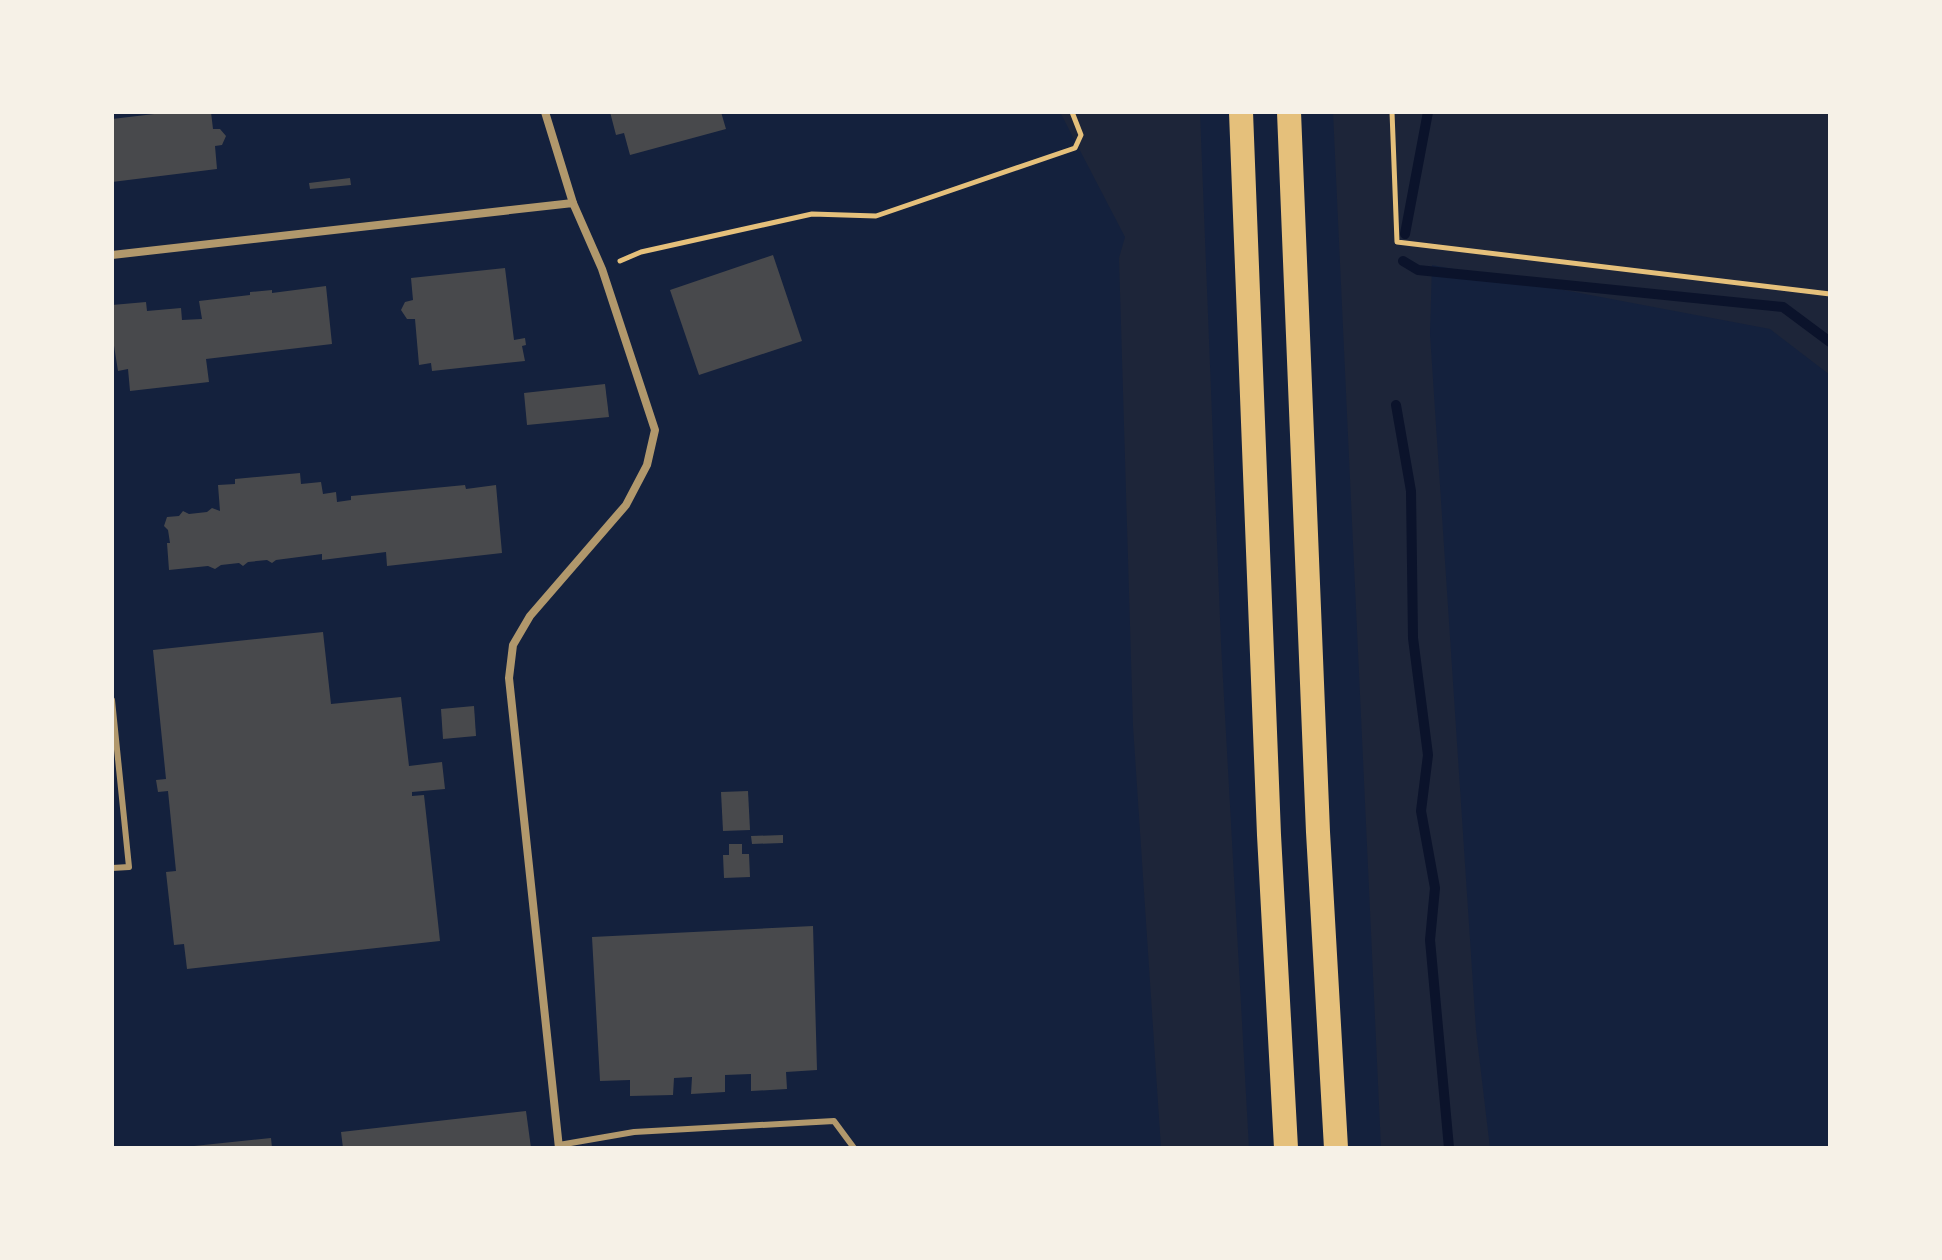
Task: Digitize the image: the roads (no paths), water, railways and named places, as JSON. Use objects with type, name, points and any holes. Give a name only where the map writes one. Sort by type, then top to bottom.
[{"type":"highway","points":[[1241,112],[1269,835],[1286,1148]]},
{"type":"highway","points":[[1289,112],[1318,832],[1336,1148]]},
{"type":"street","points":[[545,112],[573,203],[602,269],[655,430],[647,465],[626,505],[530,616],[513,645],[509,678],[559,1146]]},
{"type":"street","points":[[112,255],[573,203]]},
{"type":"lane","points":[[112,700],[129,867],[112,868]]},
{"type":"lane","points":[[559,1146],[634,1132],[834,1121],[854,1148]]},
{"type":"waterway","points":[[1405,234],[1428,112]]},
{"type":"waterway","points":[[1403,261],[1418,270],[1783,307],[1830,342]]},
{"type":"waterway","points":[[1396,405],[1411,491],[1413,638],[1428,755],[1421,811],[1435,888],[1430,940],[1449,1148]]}]
